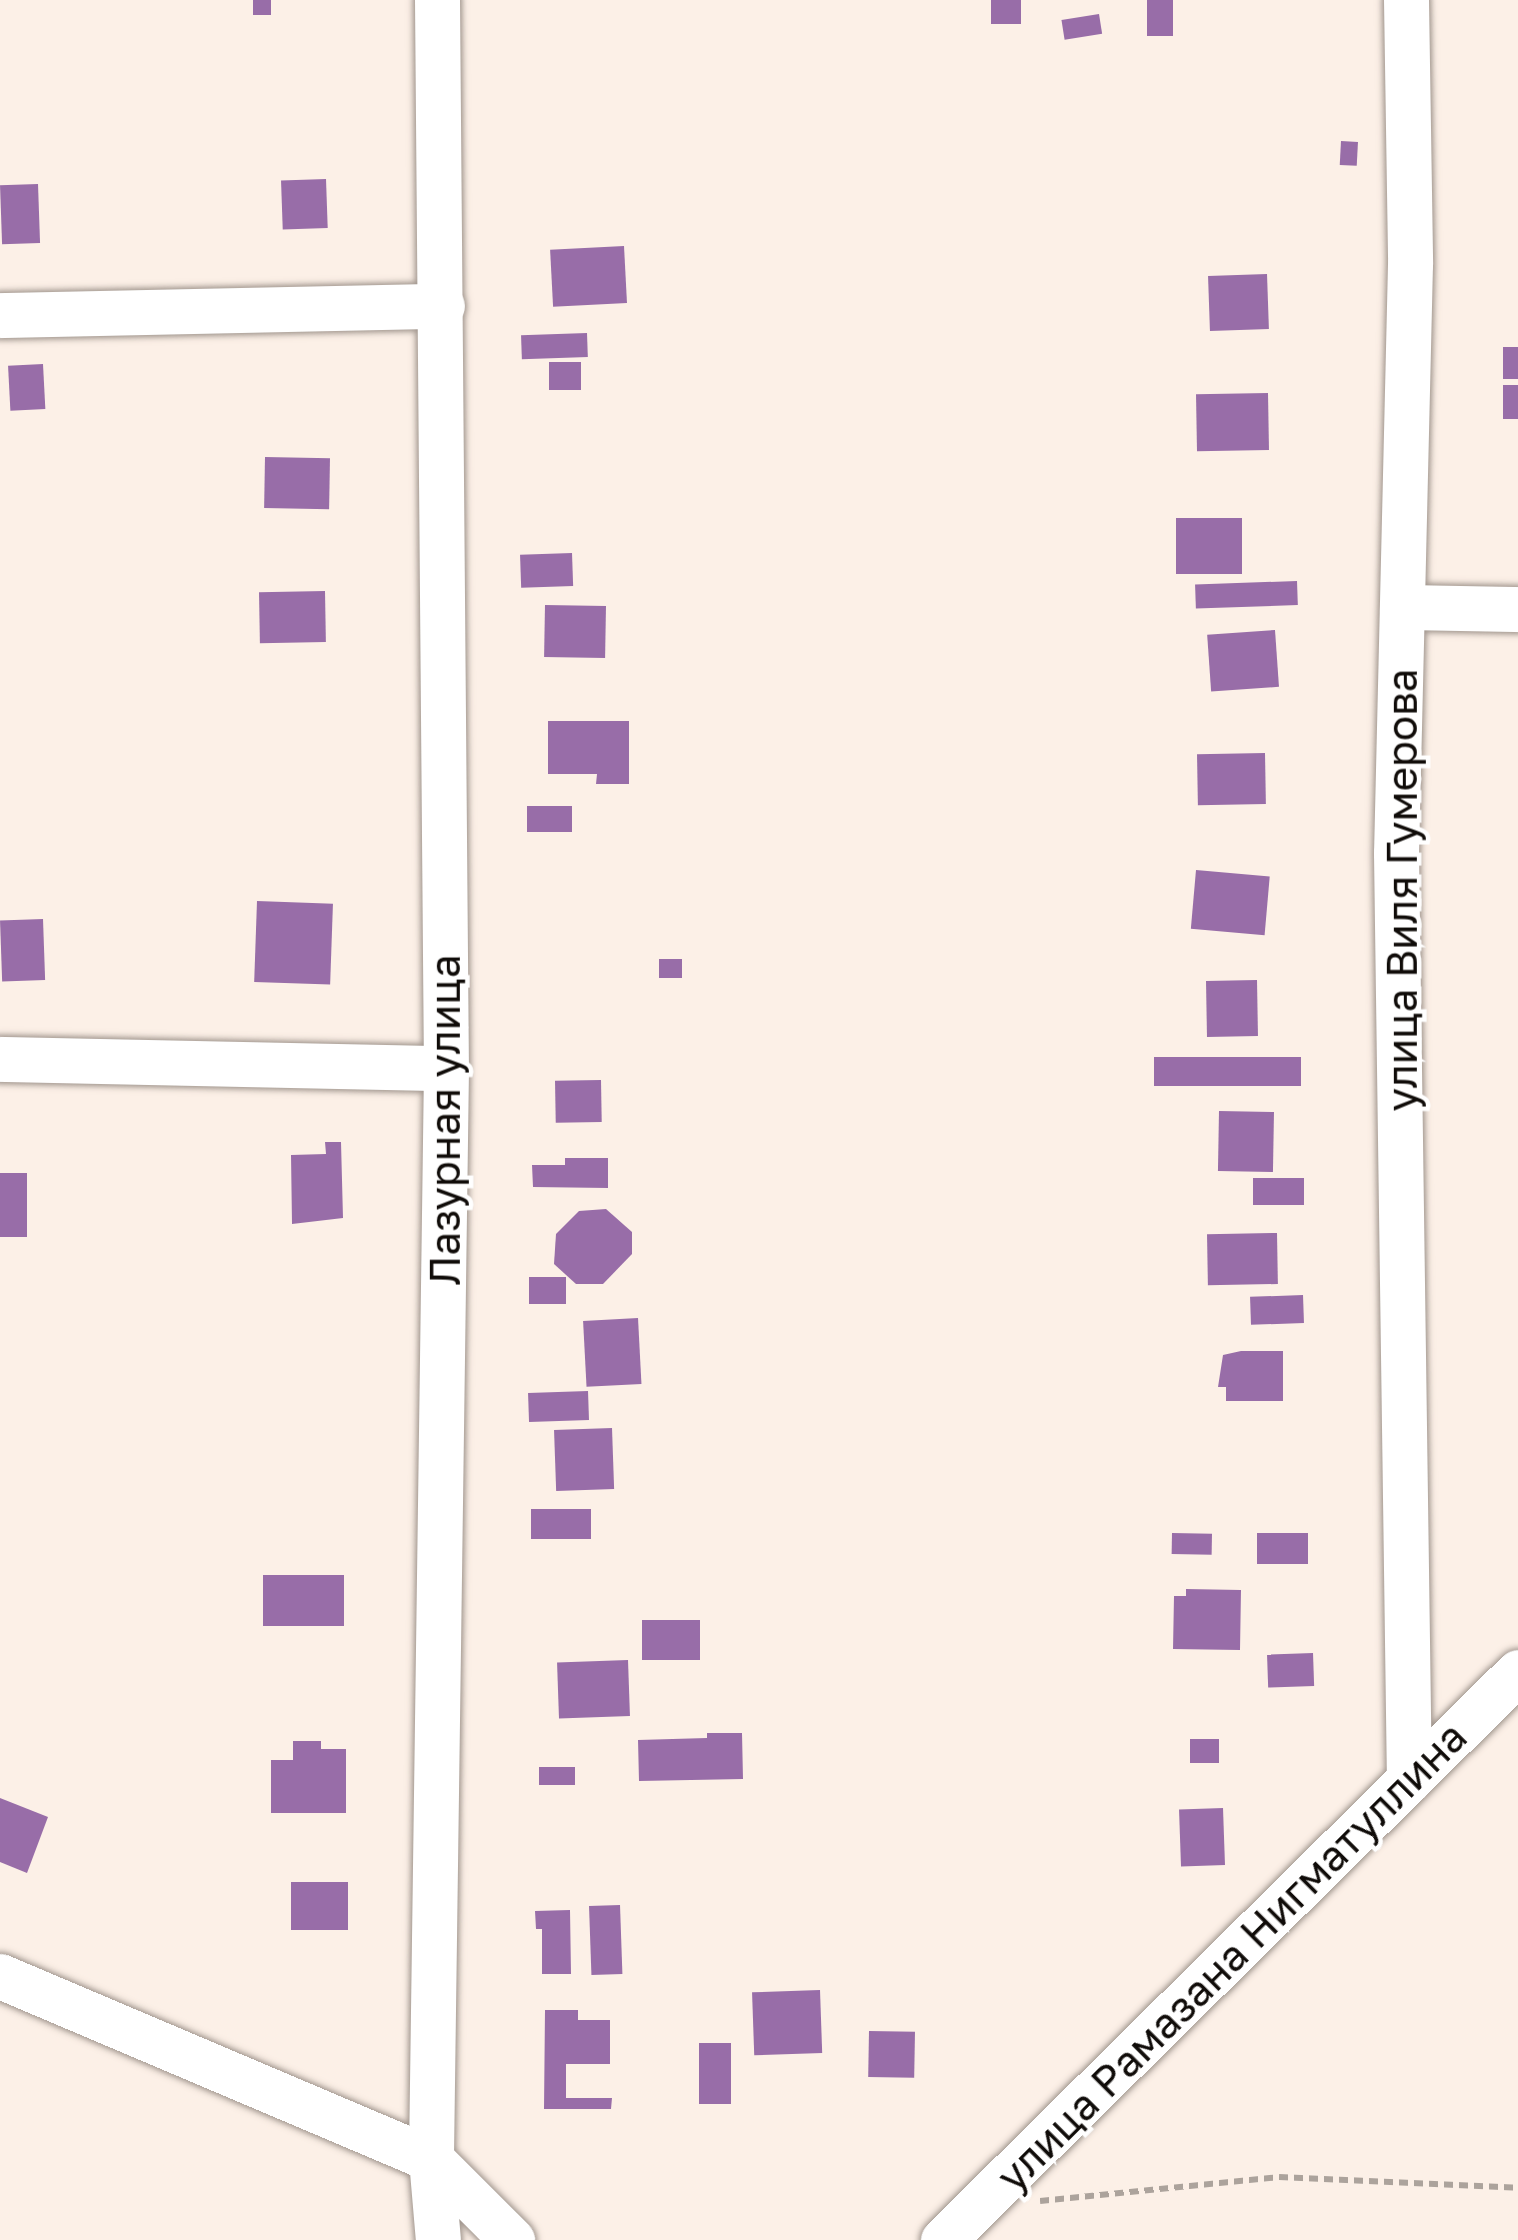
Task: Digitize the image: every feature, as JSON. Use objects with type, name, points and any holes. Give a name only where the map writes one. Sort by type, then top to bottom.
[{"type":"street","name":"Лазурная улица","points":[[437,0],[446,1068],[431,2159],[438,2240]]},
{"type":"street","name":"улица Виля Гумерова","points":[[1406,0],[1410,263],[1396,853],[1409,1780]]},
{"type":"street","points":[[0,315],[442,306]]},
{"type":"street","points":[[1402,607],[1518,609]]},
{"type":"street","points":[[0,1058],[446,1068]]},
{"type":"street","name":"улица Рамазана Нигматуллина","points":[[943,2240],[1518,1672]]},
{"type":"street","points":[[0,1976],[431,2159],[512,2240]]},
{"type":"path","points":[[977,2207],[1279,2176],[1518,2188]]},
{"type":"building","points":[[253,0],[271,0],[271,15],[253,15]]},
{"type":"building","points":[[991,0],[1021,0],[1021,24],[991,24]]},
{"type":"building","points":[[1147,0],[1173,0],[1173,36],[1147,36]]},
{"type":"building","points":[[1099,14],[1102,34],[1065,40],[1061,20]]},
{"type":"building","points":[[1341,141],[1358,142],[1357,166],[1340,165]]},
{"type":"building","points":[[326,179],[328,228],[283,230],[281,181]]},
{"type":"building","points":[[38,184],[40,243],[2,244],[0,185]]},
{"type":"building","points":[[624,246],[627,303],[553,307],[550,250]]},
{"type":"building","points":[[1267,274],[1269,329],[1210,331],[1208,276]]},
{"type":"building","points":[[587,333],[588,357],[522,359],[521,335]]},
{"type":"building","points":[[1503,347],[1518,347],[1518,379],[1503,379]]},
{"type":"building","points":[[549,362],[581,362],[581,390],[549,390]]},
{"type":"building","points":[[43,364],[45,409],[10,411],[8,366]]},
{"type":"building","points":[[1503,385],[1518,385],[1518,419],[1503,419]]},
{"type":"building","points":[[1268,393],[1269,450],[1197,451],[1196,394]]},
{"type":"building","points":[[265,457],[330,458],[329,509],[264,508]]},
{"type":"building","points":[[1176,518],[1242,518],[1242,574],[1176,574]]},
{"type":"building","points":[[572,553],[573,586],[521,588],[520,555]]},
{"type":"building","points":[[1297,581],[1298,605],[1196,609],[1195,585]]},
{"type":"building","points":[[325,591],[326,642],[260,643],[259,592]]},
{"type":"building","points":[[545,605],[606,606],[605,658],[544,657]]},
{"type":"building","points":[[1275,630],[1279,687],[1211,692],[1207,635]]},
{"type":"building","points":[[548,721],[629,721],[629,784],[596,784],[597,774],[548,774]]},
{"type":"building","points":[[1265,753],[1266,804],[1198,805],[1197,754]]},
{"type":"building","points":[[527,806],[572,806],[572,832],[527,832]]},
{"type":"building","points":[[1196,870],[1270,876],[1265,935],[1191,929]]},
{"type":"building","points":[[257,901],[333,904],[330,985],[254,982]]},
{"type":"building","points":[[43,919],[45,980],[2,981],[0,921]]},
{"type":"building","points":[[659,959],[682,959],[682,978],[659,978]]},
{"type":"building","points":[[1257,980],[1258,1036],[1207,1037],[1206,981]]},
{"type":"building","points":[[1154,1057],[1301,1057],[1301,1086],[1154,1086]]},
{"type":"building","points":[[601,1080],[602,1122],[556,1123],[555,1081]]},
{"type":"building","points":[[1219,1111],[1274,1112],[1273,1172],[1218,1171]]},
{"type":"building","points":[[325,1142],[341,1142],[343,1218],[292,1224],[291,1155],[326,1154]]},
{"type":"building","points":[[565,1158],[608,1158],[608,1188],[533,1187],[532,1165],[565,1165]]},
{"type":"building","points":[[0,1173],[27,1173],[27,1237],[0,1237]]},
{"type":"building","points":[[1253,1178],[1304,1178],[1304,1205],[1253,1205]]},
{"type":"building","points":[[606,1209],[632,1232],[632,1254],[603,1284],[576,1284],[554,1264],[556,1234],[579,1211]]},
{"type":"building","points":[[1277,1233],[1278,1284],[1208,1285],[1207,1234]]},
{"type":"building","points":[[529,1277],[566,1277],[566,1304],[529,1304]]},
{"type":"building","points":[[1303,1295],[1304,1323],[1251,1325],[1250,1297]]},
{"type":"building","points":[[638,1318],[641,1384],[587,1387],[583,1321]]},
{"type":"building","points":[[1283,1351],[1283,1401],[1226,1401],[1226,1387],[1218,1387],[1223,1355]]},
{"type":"building","points":[[588,1391],[589,1420],[529,1422],[528,1393]]},
{"type":"building","points":[[612,1428],[614,1489],[556,1491],[554,1430]]},
{"type":"building","points":[[531,1509],[591,1509],[591,1539],[531,1539]]},
{"type":"building","points":[[1172,1533],[1212,1534],[1212,1555],[1172,1554]]},
{"type":"building","points":[[1257,1533],[1308,1533],[1308,1564],[1257,1564]]},
{"type":"building","points":[[263,1575],[344,1575],[344,1626],[263,1626]]},
{"type":"building","points":[[1186,1589],[1241,1590],[1240,1650],[1173,1649],[1174,1596],[1186,1596]]},
{"type":"building","points":[[642,1620],[700,1620],[700,1660],[642,1660]]},
{"type":"building","points":[[1313,1653],[1314,1686],[1268,1688],[1267,1655]]},
{"type":"building","points":[[628,1660],[630,1716],[559,1718],[557,1662]]},
{"type":"building","points":[[707,1733],[742,1733],[743,1779],[639,1781],[638,1740],[707,1738]]},
{"type":"building","points":[[1190,1739],[1219,1739],[1219,1763],[1190,1763]]},
{"type":"building","points":[[293,1741],[321,1741],[321,1749],[346,1749],[346,1813],[271,1813],[271,1760],[293,1760]]},
{"type":"building","points":[[539,1767],[575,1767],[575,1785],[539,1785]]},
{"type":"building","points":[[0,1798],[48,1817],[27,1873],[0,1862]]},
{"type":"building","points":[[1223,1808],[1225,1865],[1181,1867],[1179,1810]]},
{"type":"building","points":[[291,1882],[348,1882],[348,1930],[291,1930]]},
{"type":"building","points":[[620,1905],[622,1974],[591,1975],[589,1906]]},
{"type":"building","points":[[570,1910],[571,1974],[542,1974],[542,1929],[536,1929],[535,1911]]},
{"type":"building","points":[[820,1990],[822,2053],[754,2055],[752,1992]]},
{"type":"building","points":[[545,2010],[578,2010],[578,2020],[610,2020],[610,2064],[566,2064],[566,2098],[612,2098],[611,2109],[544,2109]]},
{"type":"building","points":[[869,2031],[915,2032],[914,2078],[868,2077]]},
{"type":"building","points":[[699,2043],[731,2043],[731,2104],[699,2104]]}]
